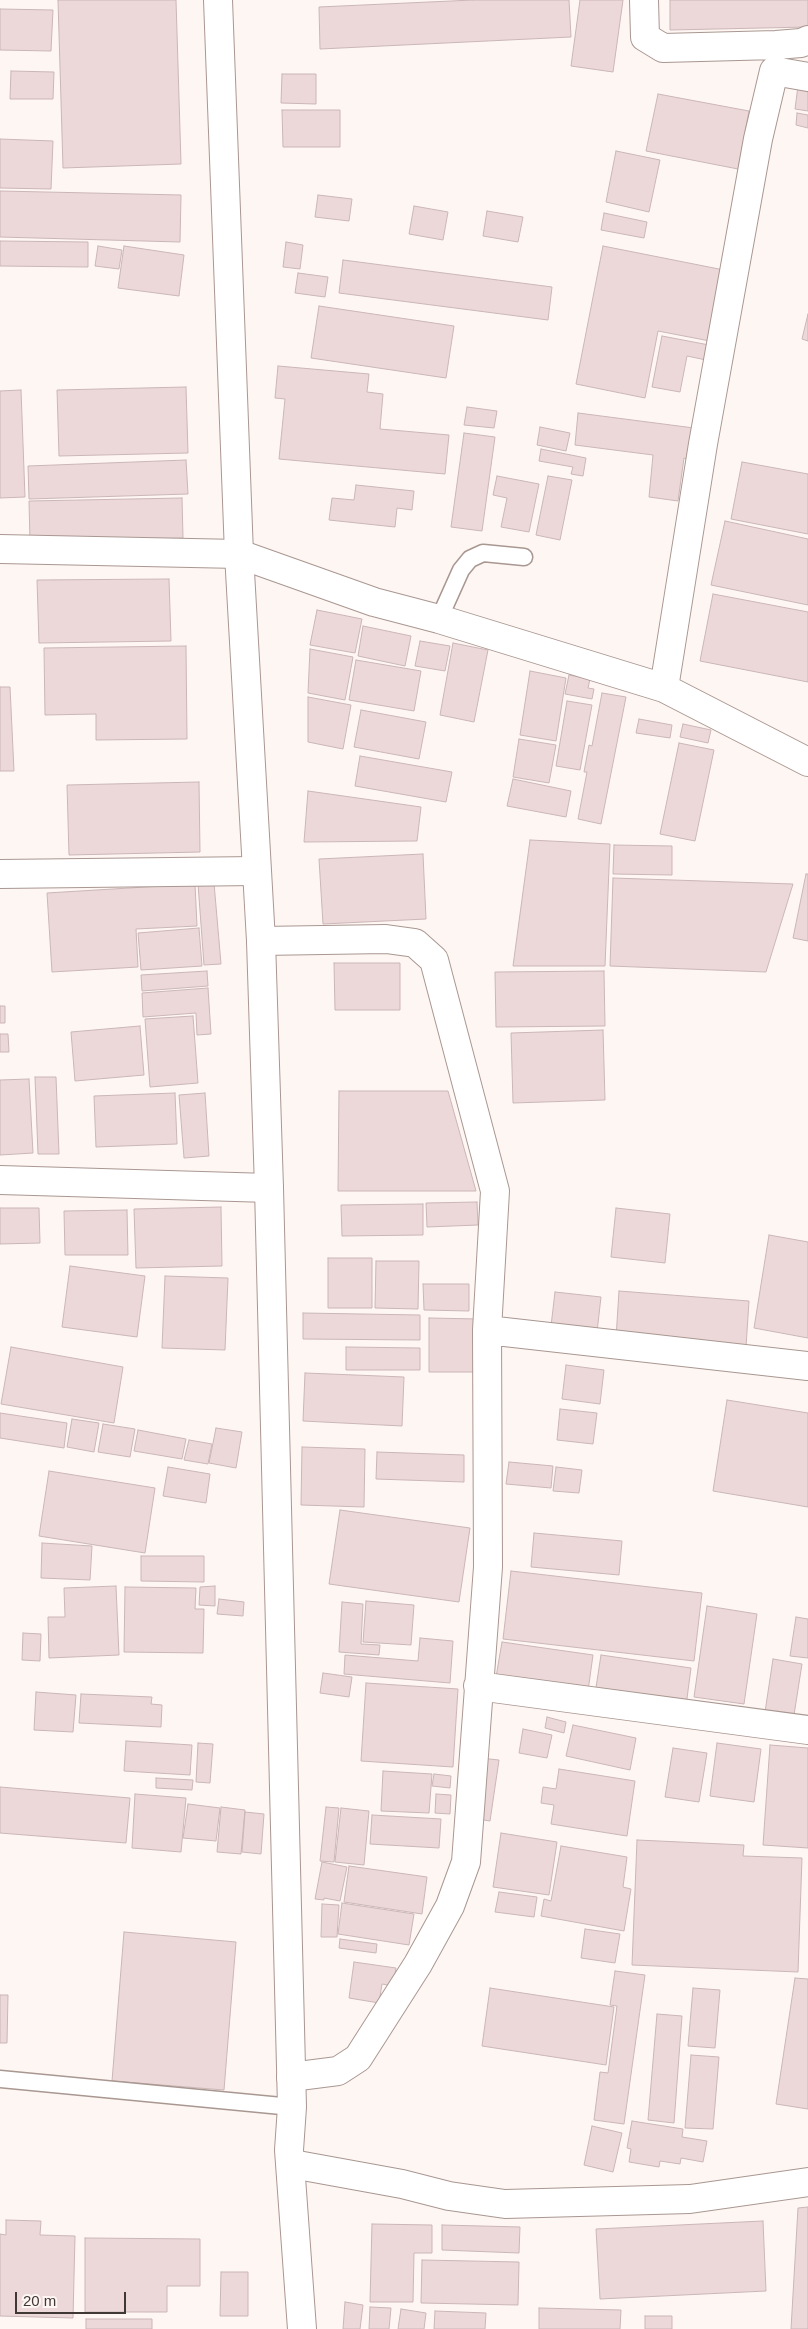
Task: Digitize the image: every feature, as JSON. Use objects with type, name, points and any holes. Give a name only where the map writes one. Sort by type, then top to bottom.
[{"type":"street","points":[[218,0],[239,554],[261,941],[292,2107],[289,2150],[292,2164],[302,2329]]},
{"type":"street","points":[[644,0],[645,37],[663,48],[775,58],[808,77]]},
{"type":"street","points":[[664,688],[710,405],[758,139],[775,58],[808,40]]},
{"type":"street","points":[[0,549],[239,554],[374,602],[439,618],[664,688],[808,762]]},
{"type":"street","points":[[0,874],[256,871]]},
{"type":"street","points":[[261,941],[386,939],[415,943],[434,960],[495,1191],[487,1330],[488,1567],[466,1862],[450,1906],[418,1964],[358,2058],[338,2071],[291,2077]]},
{"type":"street","points":[[0,1180],[269,1188]]},
{"type":"street","points":[[487,1330],[808,1366]]},
{"type":"street","points":[[478,1686],[808,1730]]},
{"type":"street","points":[[292,2164],[402,2184],[449,2196],[505,2204],[690,2199],[808,2182]]},
{"type":"lane","points":[[439,618],[461,570],[470,559],[483,553],[524,557]]},
{"type":"lane","points":[[0,2079],[292,2107]]},
{"type":"building","points":[[58,0],[176,0],[181,164],[63,168]]},
{"type":"building","points":[[473,0],[569,0],[571,37],[320,49],[319,7]]},
{"type":"building","points":[[580,0],[623,0],[613,72],[571,66]]},
{"type":"building","points":[[670,0],[808,0],[808,27],[670,30]]},
{"type":"building","points":[[0,9],[53,10],[51,51],[0,50]]},
{"type":"building","points":[[11,71],[54,72],[53,99],[10,99]]},
{"type":"building","points":[[282,74],[316,74],[316,104],[281,103]]},
{"type":"building","points":[[798,86],[808,88],[808,111],[795,109]]},
{"type":"building","points":[[658,94],[749,111],[738,169],[646,151]]},
{"type":"building","points":[[282,110],[340,110],[340,147],[283,147]]},
{"type":"building","points":[[797,113],[808,115],[808,128],[796,125]]},
{"type":"building","points":[[0,139],[53,141],[51,189],[0,188]]},
{"type":"building","points":[[616,151],[660,160],[649,212],[606,202]]},
{"type":"building","points":[[0,191],[181,195],[180,242],[0,237]]},
{"type":"building","points":[[318,195],[352,199],[349,221],[315,217]]},
{"type":"building","points":[[414,206],[448,212],[443,240],[409,234]]},
{"type":"building","points":[[487,211],[523,217],[518,242],[483,236]]},
{"type":"building","points":[[604,213],[647,222],[644,238],[601,230]]},
{"type":"building","points":[[0,241],[88,242],[88,267],[0,266]]},
{"type":"building","points":[[286,242],[303,245],[300,269],[283,267]]},
{"type":"building","points":[[98,246],[122,250],[119,269],[95,266]]},
{"type":"building","points":[[124,246],[184,255],[179,296],[118,288]]},
{"type":"building","points":[[603,246],[729,271],[715,342],[658,331],[645,398],[576,384]]},
{"type":"building","points":[[343,260],[552,287],[548,320],[339,293]]},
{"type":"building","points":[[298,273],[328,277],[325,297],[295,293]]},
{"type":"building","points":[[319,306],[454,326],[446,378],[311,358]]},
{"type":"building","points":[[808,314],[808,341],[802,339]]},
{"type":"building","points":[[662,336],[709,345],[706,360],[687,356],[680,392],[652,387]]},
{"type":"building","points":[[278,366],[369,374],[367,392],[383,394],[380,429],[449,435],[445,474],[279,459],[285,399],[275,398]]},
{"type":"building","points":[[186,387],[188,453],[59,456],[57,390]]},
{"type":"building","points":[[21,390],[25,497],[0,498],[0,391]]},
{"type":"building","points":[[467,407],[497,411],[494,428],[464,425]]},
{"type":"building","points":[[578,413],[694,428],[690,460],[684,458],[678,501],[649,497],[653,455],[575,445]]},
{"type":"building","points":[[540,427],[570,433],[566,451],[537,445]]},
{"type":"building","points":[[464,433],[495,437],[482,531],[451,527]]},
{"type":"building","points":[[541,449],[586,458],[583,476],[571,474],[573,467],[539,461]]},
{"type":"building","points":[[186,460],[188,494],[29,499],[28,466]]},
{"type":"building","points":[[742,462],[808,474],[808,534],[731,519]]},
{"type":"building","points":[[497,476],[539,484],[529,532],[501,527],[507,498],[493,495]]},
{"type":"building","points":[[548,476],[572,480],[560,540],[536,535]]},
{"type":"building","points":[[356,485],[414,491],[412,510],[397,508],[395,527],[329,520],[332,498],[354,500]]},
{"type":"building","points":[[182,498],[183,538],[30,542],[29,501]]},
{"type":"building","points":[[725,521],[808,539],[808,605],[711,585]]},
{"type":"building","points":[[169,579],[171,641],[39,643],[37,580]]},
{"type":"building","points":[[713,594],[808,612],[808,682],[700,661]]},
{"type":"building","points":[[317,610],[362,619],[355,653],[310,645]]},
{"type":"building","points":[[363,626],[411,636],[405,666],[358,656]]},
{"type":"building","points":[[420,641],[450,646],[445,671],[415,666]]},
{"type":"building","points":[[453,643],[488,650],[474,722],[440,715]]},
{"type":"building","points":[[186,646],[187,739],[96,740],[96,714],[45,715],[44,648]]},
{"type":"building","points":[[310,649],[353,657],[345,700],[308,693]]},
{"type":"building","points":[[356,660],[421,671],[414,711],[349,700]]},
{"type":"building","points":[[530,671],[566,678],[556,741],[520,735]]},
{"type":"building","points":[[569,675],[590,679],[588,688],[594,689],[592,699],[565,694]]},
{"type":"building","points":[[0,687],[10,687],[14,771],[0,771]]},
{"type":"building","points":[[602,693],[626,697],[601,824],[578,819],[587,772],[584,772],[589,745],[592,746]]},
{"type":"building","points":[[308,697],[351,705],[343,749],[308,742]]},
{"type":"building","points":[[567,701],[592,705],[580,770],[556,766]]},
{"type":"building","points":[[361,710],[426,722],[419,759],[354,747]]},
{"type":"building","points":[[639,719],[672,725],[670,738],[636,733]]},
{"type":"building","points":[[683,724],[711,730],[708,743],[680,737]]},
{"type":"building","points":[[519,739],[556,745],[549,783],[513,777]]},
{"type":"building","points":[[679,743],[714,750],[695,841],[660,834]]},
{"type":"building","points":[[360,756],[452,772],[446,802],[355,786]]},
{"type":"building","points":[[513,779],[571,791],[566,817],[507,806]]},
{"type":"building","points":[[199,782],[200,852],[69,855],[67,785]]},
{"type":"building","points":[[308,791],[421,807],[417,841],[304,842]]},
{"type":"building","points":[[530,840],[610,844],[605,966],[513,966]]},
{"type":"building","points":[[614,845],[672,846],[672,875],[613,874]]},
{"type":"building","points":[[423,854],[426,919],[323,924],[319,859]]},
{"type":"building","points":[[806,874],[808,874],[808,941],[793,938]]},
{"type":"building","points":[[613,878],[793,884],[766,972],[610,966]]},
{"type":"building","points":[[214,883],[221,964],[204,965],[198,884]]},
{"type":"building","points":[[195,884],[197,926],[136,929],[138,967],[52,972],[47,893]]},
{"type":"building","points":[[199,928],[202,966],[141,970],[138,933]]},
{"type":"building","points":[[334,963],[400,963],[400,1010],[335,1010]]},
{"type":"building","points":[[207,971],[208,986],[142,991],[141,975]]},
{"type":"building","points":[[604,971],[605,1026],[496,1027],[495,972]]},
{"type":"building","points":[[208,988],[211,1034],[197,1035],[196,1013],[143,1017],[142,993]]},
{"type":"building","points":[[0,1006],[5,1006],[5,1023],[0,1023]]},
{"type":"building","points":[[193,1016],[198,1083],[150,1087],[145,1019]]},
{"type":"building","points":[[140,1026],[144,1075],[75,1081],[71,1032]]},
{"type":"building","points":[[603,1030],[605,1100],[513,1103],[511,1033]]},
{"type":"building","points":[[0,1034],[8,1034],[9,1052],[0,1052]]},
{"type":"building","points":[[35,1077],[56,1077],[59,1154],[38,1154]]},
{"type":"building","points":[[29,1079],[33,1153],[0,1155],[0,1080]]},
{"type":"building","points":[[339,1091],[448,1091],[476,1191],[338,1191]]},
{"type":"building","points":[[175,1093],[177,1144],[96,1147],[94,1096]]},
{"type":"building","points":[[205,1093],[209,1156],[184,1158],[179,1095]]},
{"type":"building","points":[[477,1202],[478,1225],[427,1227],[426,1203]]},
{"type":"building","points":[[423,1204],[423,1235],[342,1236],[341,1205]]},
{"type":"building","points":[[221,1207],[222,1266],[136,1268],[134,1209]]},
{"type":"building","points":[[0,1208],[39,1208],[40,1243],[0,1244]]},
{"type":"building","points":[[616,1208],[670,1214],[665,1263],[611,1257]]},
{"type":"building","points":[[127,1210],[128,1255],[65,1255],[64,1211]]},
{"type":"building","points":[[769,1235],[808,1242],[808,1338],[754,1328]]},
{"type":"building","points":[[328,1258],[372,1258],[372,1308],[328,1308]]},
{"type":"building","points":[[376,1261],[419,1261],[418,1309],[375,1308]]},
{"type":"building","points":[[70,1266],[145,1276],[137,1337],[62,1327]]},
{"type":"building","points":[[165,1276],[228,1278],[225,1350],[162,1348]]},
{"type":"building","points":[[423,1284],[469,1284],[469,1311],[424,1310]]},
{"type":"building","points":[[619,1291],[749,1301],[746,1347],[616,1338]]},
{"type":"building","points":[[555,1292],[601,1297],[597,1332],[551,1326]]},
{"type":"building","points":[[303,1313],[420,1315],[420,1340],[303,1339]]},
{"type":"building","points":[[429,1318],[479,1319],[478,1372],[429,1372]]},
{"type":"building","points":[[11,1347],[123,1367],[114,1423],[1,1404]]},
{"type":"building","points":[[346,1347],[420,1348],[420,1370],[346,1370]]},
{"type":"building","points":[[566,1365],[604,1370],[600,1404],[562,1399]]},
{"type":"building","points":[[305,1373],[404,1377],[402,1426],[303,1421]]},
{"type":"building","points":[[727,1400],[808,1413],[808,1507],[713,1491]]},
{"type":"building","points":[[560,1409],[597,1413],[593,1444],[557,1440]]},
{"type":"building","points":[[0,1413],[67,1423],[64,1448],[0,1438]]},
{"type":"building","points":[[72,1419],[99,1423],[94,1452],[67,1447]]},
{"type":"building","points":[[103,1424],[135,1429],[130,1457],[98,1452]]},
{"type":"building","points":[[216,1428],[242,1432],[236,1468],[209,1463]]},
{"type":"building","points":[[138,1430],[186,1439],[182,1459],[134,1451]]},
{"type":"building","points":[[189,1440],[212,1444],[208,1464],[184,1460]]},
{"type":"building","points":[[302,1447],[365,1449],[364,1507],[301,1505]]},
{"type":"building","points":[[377,1452],[464,1455],[464,1482],[376,1479]]},
{"type":"building","points":[[509,1462],[553,1466],[551,1488],[506,1484]]},
{"type":"building","points":[[168,1467],[210,1474],[206,1503],[163,1496]]},
{"type":"building","points":[[556,1467],[582,1470],[579,1493],[553,1491]]},
{"type":"building","points":[[49,1471],[155,1488],[145,1553],[39,1536]]},
{"type":"building","points":[[340,1510],[470,1528],[459,1602],[329,1584]]},
{"type":"building","points":[[534,1533],[622,1541],[619,1575],[531,1567]]},
{"type":"building","points":[[42,1543],[92,1546],[90,1580],[41,1578]]},
{"type":"building","points":[[141,1556],[204,1556],[204,1582],[141,1581]]},
{"type":"building","points":[[511,1571],[702,1593],[694,1661],[503,1639]]},
{"type":"building","points":[[116,1586],[119,1655],[49,1658],[48,1617],[65,1617],[64,1588]]},
{"type":"building","points":[[215,1586],[215,1606],[199,1605],[200,1587]]},
{"type":"building","points":[[125,1587],[196,1588],[195,1609],[204,1609],[203,1653],[124,1652]]},
{"type":"building","points":[[219,1599],[244,1602],[243,1616],[217,1614]]},
{"type":"building","points":[[366,1601],[414,1605],[411,1645],[363,1642]]},
{"type":"building","points":[[342,1602],[363,1604],[361,1644],[380,1645],[379,1655],[339,1652]]},
{"type":"building","points":[[707,1606],[757,1614],[744,1704],[694,1697]]},
{"type":"building","points":[[796,1617],[808,1619],[808,1658],[790,1656]]},
{"type":"building","points":[[23,1633],[41,1634],[40,1661],[22,1660]]},
{"type":"building","points":[[420,1638],[453,1641],[450,1683],[344,1674],[345,1655],[418,1661]]},
{"type":"building","points":[[502,1642],[593,1655],[588,1691],[496,1677]]},
{"type":"building","points":[[601,1655],[691,1668],[686,1706],[595,1694]]},
{"type":"building","points":[[773,1659],[802,1664],[794,1715],[765,1712]]},
{"type":"building","points":[[323,1673],[352,1677],[349,1697],[320,1693]]},
{"type":"building","points":[[366,1683],[458,1689],[453,1767],[361,1761]]},
{"type":"building","points":[[36,1692],[76,1695],[73,1732],[34,1730]]},
{"type":"building","points":[[81,1694],[152,1697],[151,1704],[162,1705],[161,1727],[79,1723]]},
{"type":"building","points":[[547,1717],[566,1722],[564,1733],[545,1728]]},
{"type":"building","points":[[573,1725],[636,1738],[630,1770],[566,1756]]},
{"type":"building","points":[[523,1729],[552,1735],[547,1758],[519,1753]]},
{"type":"building","points":[[126,1741],[192,1745],[190,1775],[124,1771]]},
{"type":"building","points":[[198,1743],[213,1744],[210,1783],[196,1782]]},
{"type":"building","points":[[717,1743],[761,1749],[754,1802],[710,1796]]},
{"type":"building","points":[[770,1745],[808,1748],[808,1848],[763,1845]]},
{"type":"building","points":[[673,1748],[707,1753],[699,1802],[665,1797]]},
{"type":"building","points":[[480,1758],[499,1760],[490,1821],[471,1818]]},
{"type":"building","points":[[559,1769],[635,1781],[627,1836],[551,1824],[554,1805],[541,1803],[543,1787],[556,1789]]},
{"type":"building","points":[[383,1771],[432,1774],[429,1813],[381,1811]]},
{"type":"building","points":[[434,1774],[451,1776],[450,1788],[432,1786]]},
{"type":"building","points":[[156,1778],[193,1780],[192,1790],[156,1788]]},
{"type":"building","points":[[0,1787],[130,1798],[126,1843],[0,1833]]},
{"type":"building","points":[[135,1794],[186,1798],[181,1852],[132,1848]]},
{"type":"building","points":[[436,1794],[451,1795],[450,1814],[435,1813]]},
{"type":"building","points":[[188,1804],[220,1808],[216,1841],[183,1838]]},
{"type":"building","points":[[221,1807],[245,1810],[241,1854],[217,1852]]},
{"type":"building","points":[[326,1807],[339,1808],[334,1862],[320,1861]]},
{"type":"building","points":[[341,1808],[369,1811],[364,1865],[335,1862]]},
{"type":"building","points":[[245,1812],[264,1814],[261,1854],[242,1852]]},
{"type":"building","points":[[372,1815],[441,1819],[439,1848],[370,1844]]},
{"type":"building","points":[[501,1833],[557,1842],[549,1895],[493,1887]]},
{"type":"building","points":[[637,1840],[744,1845],[743,1856],[802,1858],[798,1972],[632,1965]]},
{"type":"building","points":[[561,1846],[627,1857],[623,1887],[631,1889],[624,1931],[541,1916],[544,1899],[551,1901]]},
{"type":"building","points":[[322,1862],[347,1867],[340,1901],[324,1898],[324,1900],[315,1899]]},
{"type":"building","points":[[349,1866],[427,1877],[422,1914],[344,1902]]},
{"type":"building","points":[[499,1892],[537,1897],[534,1917],[495,1912]]},
{"type":"building","points":[[342,1903],[414,1914],[409,1945],[338,1934]]},
{"type":"building","points":[[322,1904],[339,1905],[337,1937],[321,1937]]},
{"type":"building","points":[[585,1929],[620,1934],[615,1963],[581,1958]]},
{"type":"building","points":[[124,1932],[236,1942],[224,2090],[112,2081]]},
{"type":"building","points":[[340,1939],[377,1944],[376,1953],[339,1948]]},
{"type":"building","points":[[354,1962],[396,1968],[393,1986],[382,1984],[379,2003],[349,1998]]},
{"type":"building","points":[[615,1971],[645,1975],[624,2124],[594,2120],[600,2072],[608,2073],[617,2006],[610,2005]]},
{"type":"building","points":[[795,1978],[808,1979],[808,2109],[776,2104]]},
{"type":"building","points":[[490,1988],[614,2007],[606,2065],[482,2046]]},
{"type":"building","points":[[693,1988],[720,1990],[715,2048],[688,2046]]},
{"type":"building","points":[[0,1995],[8,1995],[7,2043],[0,2043]]},
{"type":"building","points":[[657,2014],[682,2016],[674,2123],[648,2120]]},
{"type":"building","points":[[691,2055],[719,2057],[713,2129],[685,2128]]},
{"type":"building","points":[[632,2121],[683,2129],[682,2137],[707,2141],[703,2162],[681,2158],[680,2164],[660,2161],[659,2167],[629,2162],[631,2149],[627,2148]]},
{"type":"building","points":[[592,2126],[622,2133],[613,2172],[584,2165]]},
{"type":"building","points":[[808,2207],[808,2329],[791,2329],[798,2208]]},
{"type":"building","points":[[6,2220],[41,2221],[40,2235],[75,2236],[73,2318],[0,2316],[0,2234],[6,2235]]},
{"type":"building","points":[[763,2221],[766,2291],[600,2299],[596,2229]]},
{"type":"building","points":[[372,2224],[432,2225],[432,2253],[414,2253],[413,2302],[370,2302]]},
{"type":"building","points":[[442,2225],[520,2227],[519,2253],[442,2250]]},
{"type":"building","points":[[85,2238],[200,2239],[200,2286],[167,2286],[167,2312],[85,2312]]},
{"type":"building","points":[[422,2260],[519,2262],[518,2305],[421,2303]]},
{"type":"building","points":[[221,2272],[248,2272],[248,2316],[220,2316]]},
{"type":"building","points":[[345,2302],[363,2305],[360,2329],[343,2329]]},
{"type":"building","points":[[370,2307],[391,2308],[389,2329],[369,2329]]},
{"type":"building","points":[[539,2308],[621,2310],[620,2329],[539,2329]]},
{"type":"building","points":[[401,2309],[426,2313],[424,2329],[398,2329]]},
{"type":"building","points":[[435,2311],[486,2313],[485,2329],[434,2329]]},
{"type":"building","points":[[645,2316],[672,2316],[672,2329],[645,2329]]},
{"type":"building","points":[[86,2319],[152,2319],[152,2329],[86,2329]]}]
